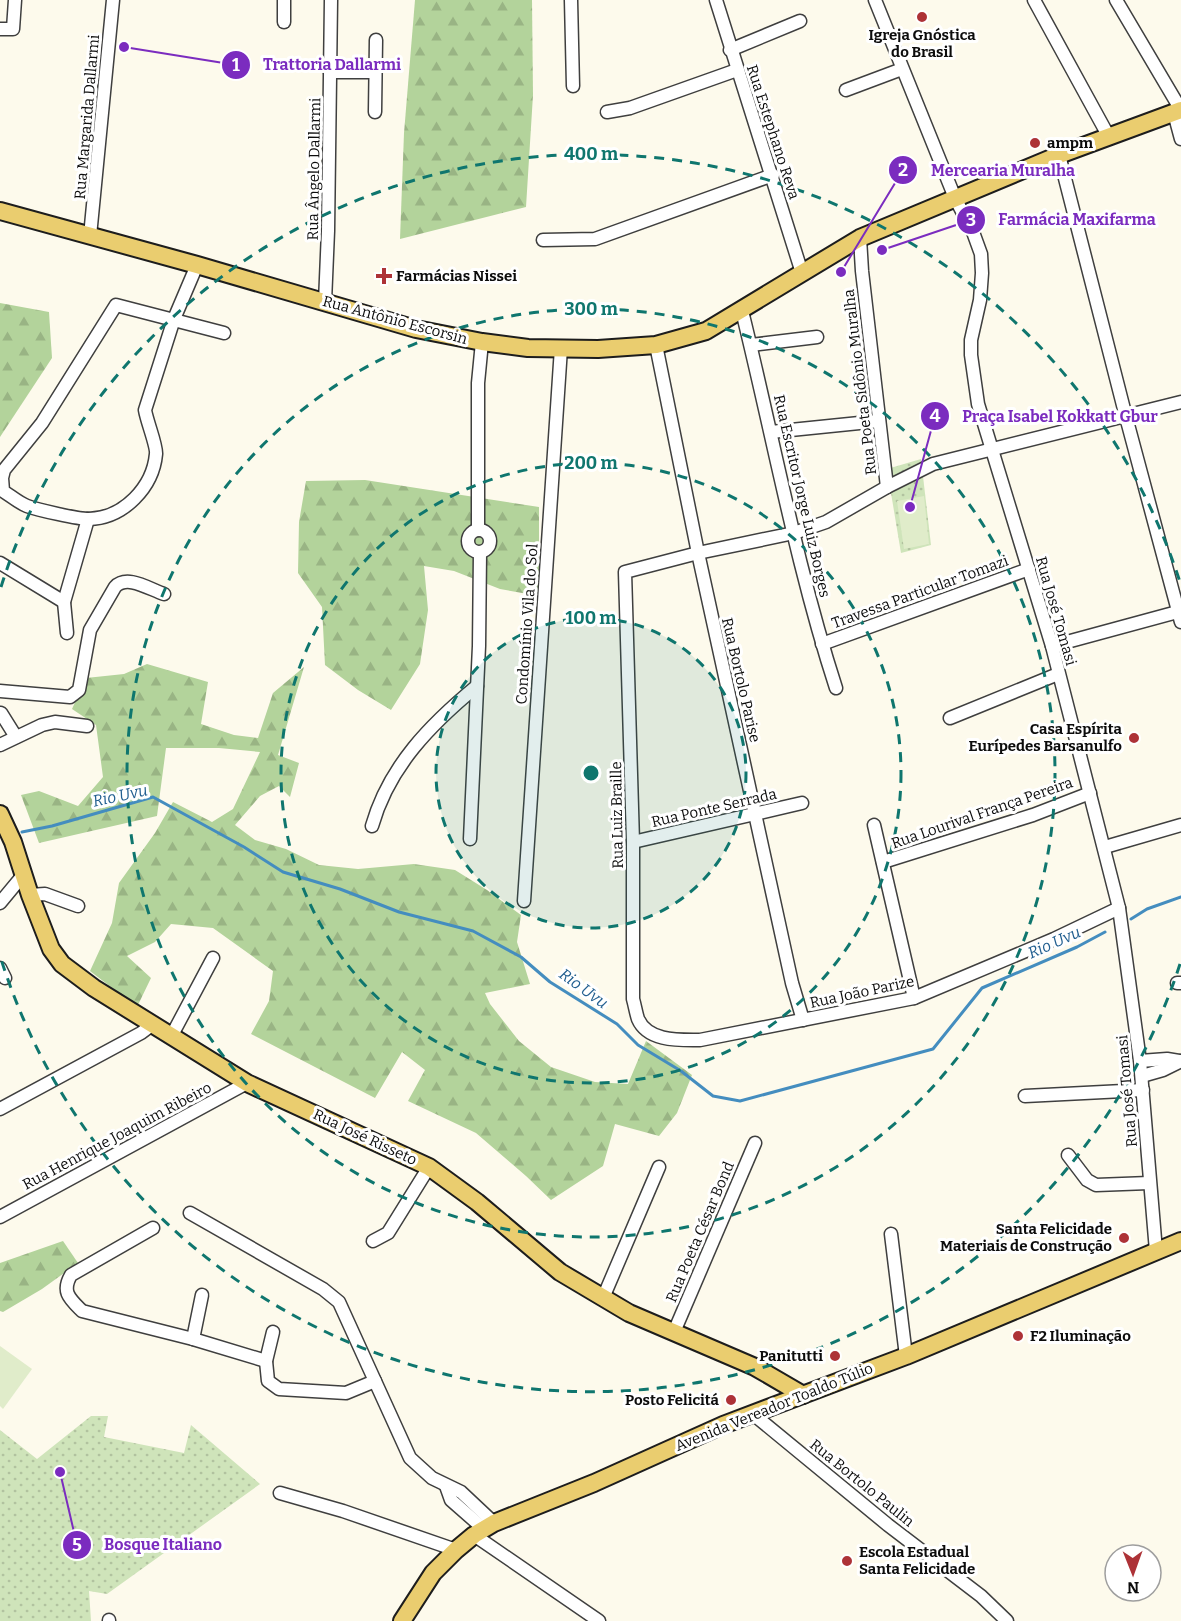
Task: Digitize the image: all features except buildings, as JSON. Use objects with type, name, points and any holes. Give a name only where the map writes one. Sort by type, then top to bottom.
[{"type":"main road","name":"Rua Antônio Escorsin","points":[[0,211],[416,328],[482,342],[528,348],[598,349],[656,345],[706,331],[860,238],[1059,155],[1178,111]]},
{"type":"main road","name":"Rua José Risseto","points":[[0,815],[14,842],[30,895],[51,949],[62,964],[94,988],[248,1083],[429,1167],[477,1202],[561,1272],[629,1313],[755,1367],[803,1395]]},
{"type":"main road","name":"Avenida Vereador Toaldo Túlio","points":[[402,1621],[433,1573],[456,1550],[484,1529],[723,1425],[906,1356],[1181,1241]]},
{"type":"street","points":[[0,29],[13,29],[15,0]]},
{"type":"street","name":"Rua Margarida Dallarmi","points":[[90,236],[113,0]]},
{"type":"street","points":[[284,0],[284,22]]},
{"type":"street","name":"Rua Ângelo Dallarmi","points":[[326,302],[331,0]]},
{"type":"street","points":[[572,0],[573,86]]},
{"type":"street","name":"Rua Estephano Reva","points":[[716,0],[802,273]]},
{"type":"street","name":"Rua José Tomasi","points":[[875,0],[955,198],[973,231],[981,254],[980,300],[970,355],[978,404],[1052,646],[1119,908],[1142,1076],[1156,1251]]},
{"type":"street","points":[[1034,0],[1109,137]]},
{"type":"street","points":[[1116,0],[1178,111],[1181,139]]},
{"type":"street","points":[[730,50],[800,21]]},
{"type":"street","points":[[375,112],[376,40]]},
{"type":"street","points":[[846,90],[903,69]]},
{"type":"street","points":[[607,112],[630,108],[737,70]]},
{"type":"street","points":[[330,72],[375,72]]},
{"type":"street","points":[[1052,646],[1180,615],[1126,417],[1059,155]]},
{"type":"street","points":[[543,240],[595,239],[606,236],[772,175]]},
{"type":"street","name":"Rua Poeta Sidônio Muralha","points":[[860,238],[888,487]]},
{"type":"street","points":[[197,265],[174,319],[145,410],[147,424],[157,451],[153,472],[145,488],[131,501],[104,517],[88,519],[26,506],[3,491],[4,470],[42,423],[116,305],[174,319],[224,333]]},
{"type":"street","name":"Rua Escritor Jorge Luiz Borges","points":[[742,310],[794,533],[822,644],[836,688]]},
{"type":"street","points":[[751,345],[817,337]]},
{"type":"street","points":[[470,839],[480,553],[468,546],[468,538],[472,532],[478,530],[478,382],[482,342]]},
{"type":"street","name":"Rua Bortolo Parise","points":[[656,345],[698,554],[802,1020]]},
{"type":"street","name":"Condomínio Vila do Sol","points":[[524,902],[561,348]]},
{"type":"street","points":[[698,554],[794,533],[826,522],[933,464],[1181,402]]},
{"type":"street","points":[[771,432],[879,421]]},
{"type":"street","points":[[67,633],[63,602],[88,519]]},
{"type":"street","name":"Rua Luiz Braille","points":[[668,1040],[648,1030],[639,1021],[633,999],[633,842],[625,572],[698,554]]},
{"type":"street","points":[[0,563],[63,602]]},
{"type":"street","name":"Travessa Particular Tomazi","points":[[822,644],[1029,569]]},
{"type":"street","points":[[0,692],[70,696],[79,690],[90,630],[115,587],[127,580],[164,594]]},
{"type":"street","points":[[950,718],[1058,674]]},
{"type":"street","points":[[372,826],[392,776],[445,712],[477,686]]},
{"type":"street","points":[[1,713],[16,737]]},
{"type":"street","points":[[0,745],[42,725],[55,722],[87,726]]},
{"type":"street","name":"Rua Lourival França Pereira","points":[[883,862],[1033,815],[1090,793]]},
{"type":"street","name":"Rua Ponte Serrada","points":[[633,842],[802,803]]},
{"type":"street","points":[[874,825],[914,998]]},
{"type":"street","points":[[1105,847],[1181,825]]},
{"type":"street","points":[[0,903],[24,874]]},
{"type":"street","points":[[30,895],[45,894],[78,906]]},
{"type":"street","name":"Rua João Parize","points":[[668,1040],[700,1040],[914,998],[1054,939],[1119,908]]},
{"type":"street","points":[[172,1035],[213,958]]},
{"type":"street","points":[[0,1109],[153,1024]]},
{"type":"street","points":[[1140,1061],[1167,1059],[1180,1061]]},
{"type":"street","points":[[1142,1076],[1163,1070],[1180,1061]]},
{"type":"street","name":"Rua Henrique Joaquim Ribeiro","points":[[0,1216],[248,1083]]},
{"type":"street","points":[[1025,1096],[1143,1090]]},
{"type":"street","name":"Rua Poeta César Bond","points":[[674,1332],[755,1143]]},
{"type":"street","points":[[1068,1155],[1088,1180],[1096,1185],[1149,1183]]},
{"type":"street","points":[[373,1241],[388,1233],[429,1167]]},
{"type":"street","points":[[603,1298],[658,1167]]},
{"type":"street","points":[[190,1213],[323,1289],[339,1302],[410,1458],[432,1478],[446,1486],[451,1500],[484,1529],[599,1621]]},
{"type":"street","points":[[153,1228],[71,1275],[66,1283],[67,1293],[71,1300],[82,1311],[193,1339],[266,1361]]},
{"type":"street","points":[[891,1234],[906,1356]]},
{"type":"street","points":[[193,1339],[202,1295]]},
{"type":"street","points":[[273,1332],[266,1361],[268,1381],[279,1389],[346,1393],[375,1381]]},
{"type":"street","name":"Rua Bortolo Paulin","points":[[753,1414],[888,1526],[981,1596],[1007,1621]]},
{"type":"street","points":[[280,1493],[342,1511],[456,1550]]},
{"type":"green space","points":[[415,0],[532,0],[533,95],[526,207],[400,239],[404,133]]},
{"type":"green space","points":[[0,303],[49,312],[52,358],[0,437]]},
{"type":"green space","points":[[921,459],[931,545],[901,553],[887,469]]},
{"type":"green space","points":[[365,480],[539,507],[539,596],[500,589],[454,571],[424,566],[428,610],[420,664],[391,710],[358,690],[325,665],[322,607],[298,573],[299,522],[306,481]]},
{"type":"green space","points":[[924,496],[929,544],[904,549],[897,501]]},
{"type":"green space","points":[[147,664],[208,682],[201,724],[234,735],[258,738],[273,693],[304,667],[278,755],[299,763],[290,797],[279,786],[260,796],[235,825],[255,840],[286,849],[319,865],[358,869],[414,864],[455,870],[487,890],[521,915],[517,942],[530,984],[485,993],[490,1004],[519,1041],[551,1067],[595,1082],[628,1084],[646,1041],[692,1075],[677,1113],[659,1136],[615,1124],[603,1166],[551,1200],[476,1133],[408,1101],[425,1070],[402,1052],[375,1098],[251,1034],[269,1001],[273,971],[213,928],[171,924],[155,942],[127,956],[151,978],[137,1007],[90,971],[112,923],[119,883],[155,833],[173,802],[212,822],[233,809],[260,752],[219,748],[166,748],[157,816],[39,843],[21,795],[39,791],[78,806],[103,777],[96,725],[72,709],[86,678],[124,674]]},
{"type":"green space","points":[[63,1241],[78,1263],[42,1289],[3,1312],[0,1311],[0,1263]]},
{"type":"green space","points":[[0,1346],[32,1369],[3,1409],[0,1406]]},
{"type":"green space","points":[[91,1416],[108,1416],[104,1437],[184,1453],[191,1425],[260,1484],[107,1594],[89,1591],[91,1621],[0,1621],[0,1430],[37,1459]]},
{"type":"waterway","name":"Rio Uvu","points":[[22,832],[52,826],[153,797],[244,847],[283,872],[340,889],[399,912],[473,931],[521,957],[550,982],[617,1024],[638,1045],[681,1071],[713,1096],[740,1101],[933,1049],[982,988],[1077,947],[1105,932]]},
{"type":"waterway","name":"Rio Uvu","points":[[1131,919],[1147,909],[1181,897]]},
{"type":"place","name":"Igreja Gnóstica do Brasil","points":[[922,17]]},
{"type":"place","name":"Trattoria Dallarmi","points":[[124,47]]},
{"type":"place","name":"ampm","points":[[1035,143]]},
{"type":"place","name":"Farmácia Maxifarma","points":[[882,250]]},
{"type":"place","name":"Mercearia Muralha","points":[[841,272]]},
{"type":"place","name":"Farmácias Nissei","points":[[384,276]]},
{"type":"place","name":"Praça Isabel Kokkatt Gbur","points":[[910,507]]},
{"type":"place","name":"Casa Espírita Eurípedes Barsanulfo","points":[[1134,738]]},
{"type":"place","name":"Santa Felicidade Materiais de Construção","points":[[1124,1238]]},
{"type":"place","name":"F2 Iluminação","points":[[1018,1336]]},
{"type":"place","name":"Panitutti","points":[[835,1356]]},
{"type":"place","name":"Posto Felicitá","points":[[731,1400]]},
{"type":"place","name":"Bosque Italiano","points":[[60,1472]]},
{"type":"place","name":"Escola Estadual Santa Felicidade","points":[[847,1561]]}]
